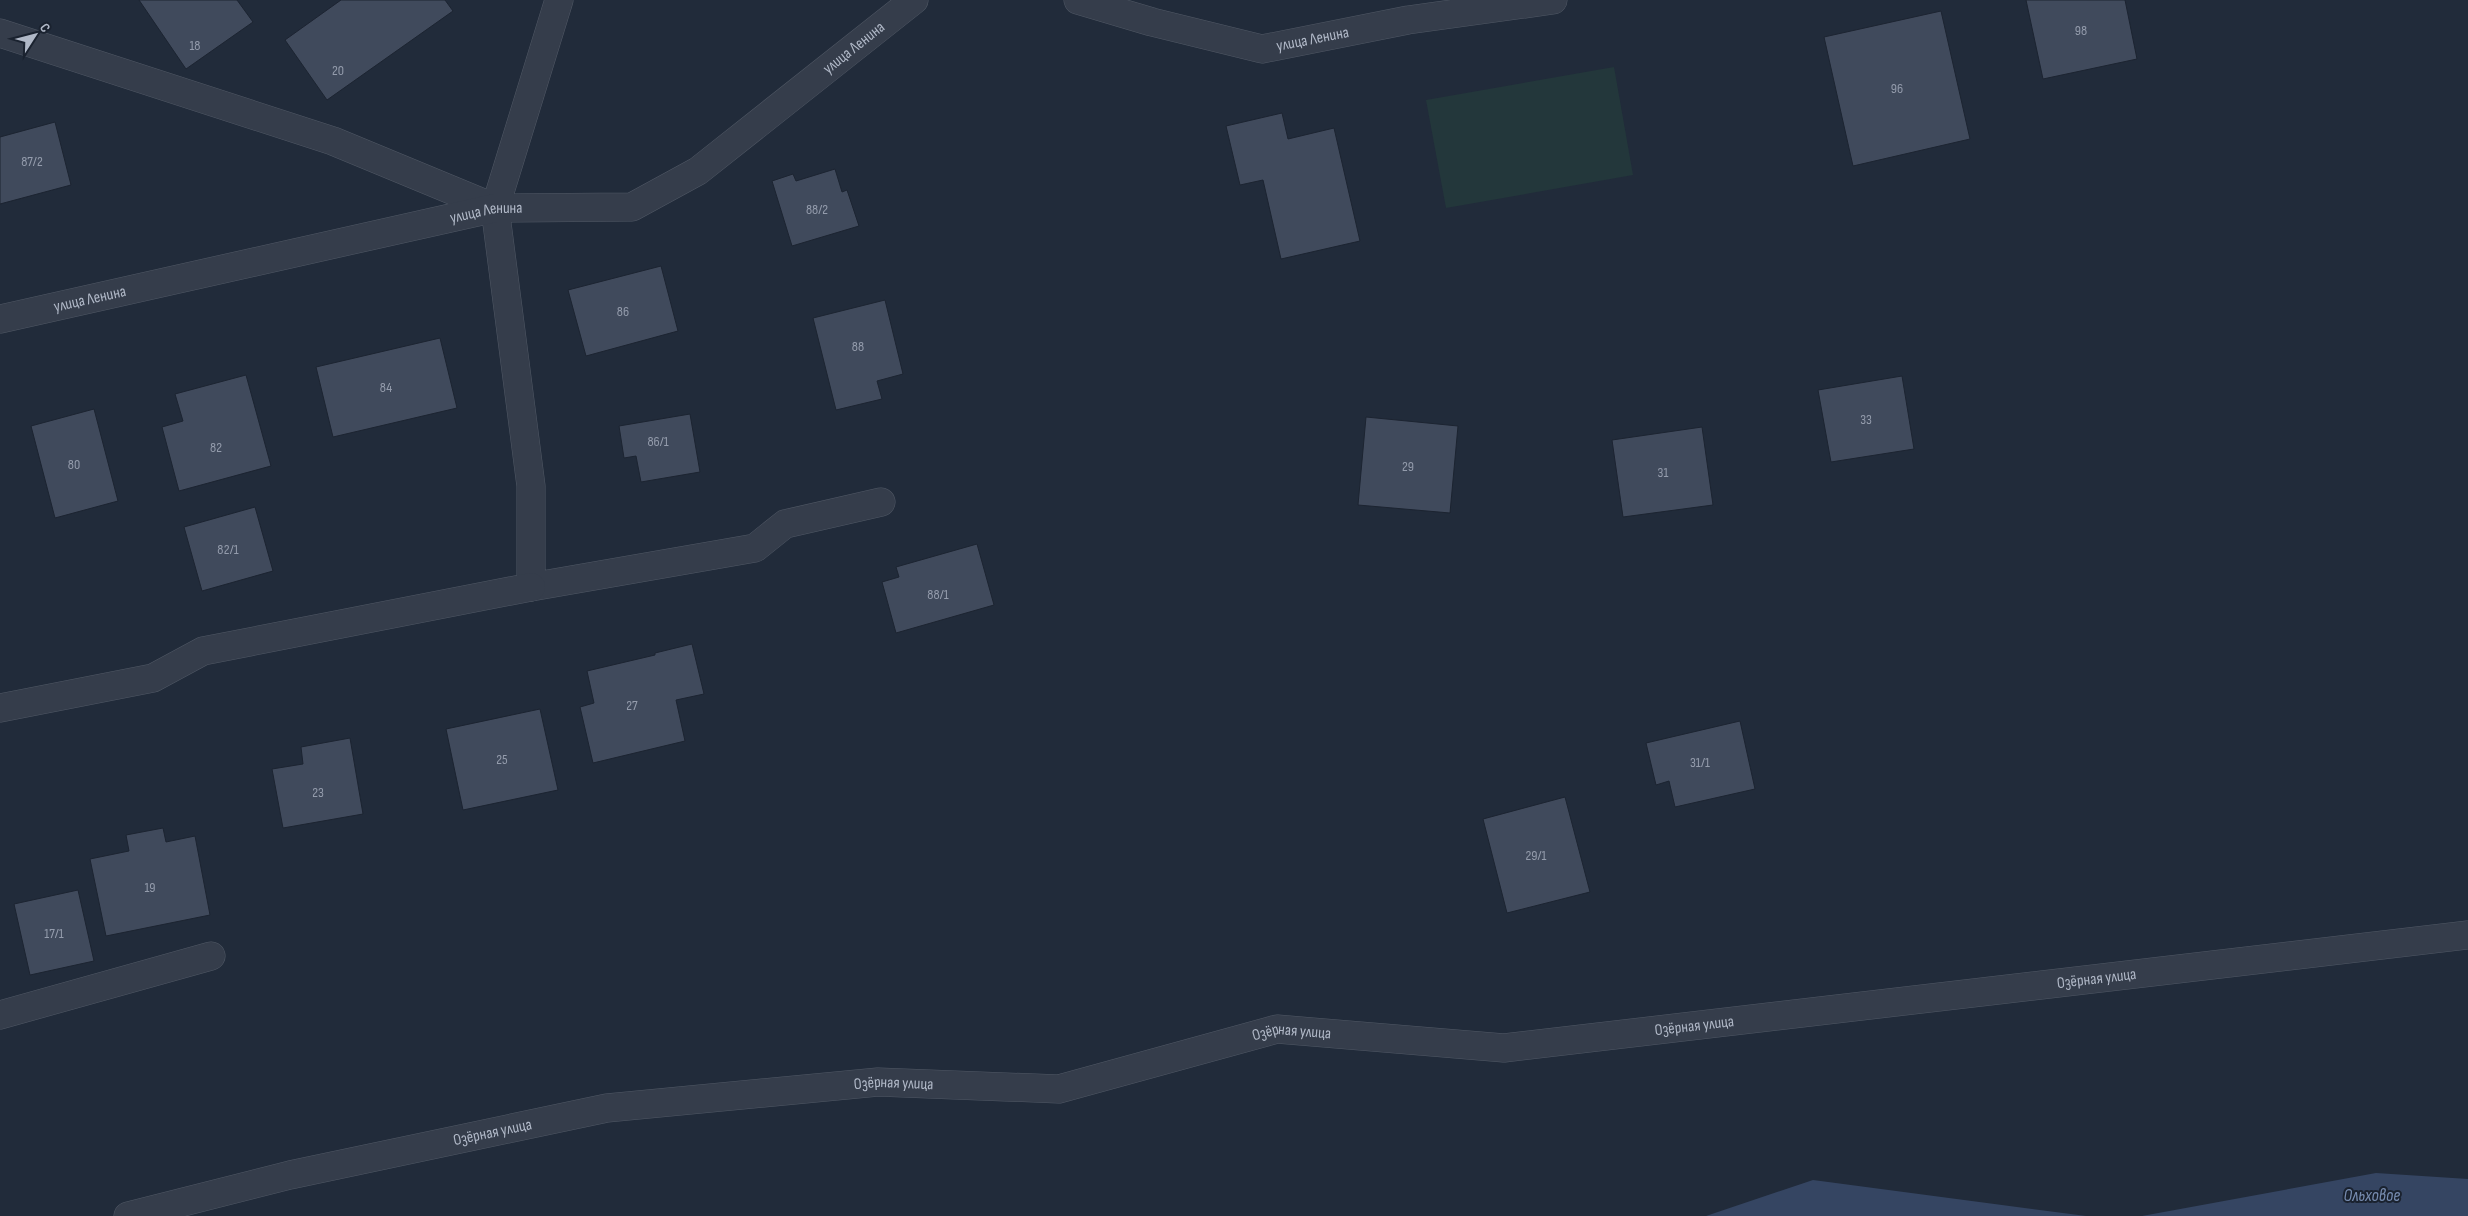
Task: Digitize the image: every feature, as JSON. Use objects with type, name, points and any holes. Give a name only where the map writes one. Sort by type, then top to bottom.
[{"type":"street","points":[[531,587],[531,486],[495,208],[559,0]]},
{"type":"street","name":"улица Ленина","points":[[0,319],[495,208],[632,207],[698,171],[914,0]]},
{"type":"street","name":"улица Ленина","points":[[1078,0],[1152,22],[1262,49],[1408,20],[1553,0]]},
{"type":"street","points":[[0,33],[333,141],[495,208]]},
{"type":"street","points":[[0,708],[153,678],[203,651],[531,587],[756,548],[785,524],[881,502]]},
{"type":"street","name":"Озёрная улица","points":[[128,1216],[290,1175],[608,1108],[878,1082],[1059,1089],[1277,1029],[1504,1048],[2468,935]]},
{"type":"street","points":[[0,1015],[211,956]]},
{"type":"green space","points":[[1614,67],[1633,175],[1446,208],[1426,100]]},
{"type":"water","name":"Ольховое","points":[[2376,1173],[2468,1179],[2468,1216],[2142,1216]]},
{"type":"water","points":[[1813,1180],[2086,1216],[1706,1216]]},
{"type":"building","points":[[139,0],[237,0],[253,22],[186,69]]},
{"type":"building","points":[[341,0],[445,0],[453,11],[327,100],[285,40]]},
{"type":"building","points":[[2026,0],[2125,0],[2137,59],[2043,79]]},
{"type":"building","points":[[1941,11],[1970,139],[1853,166],[1824,37]]},
{"type":"building","points":[[1282,113],[1288,139],[1334,128],[1360,241],[1281,259],[1263,180],[1240,185],[1226,126]]},
{"type":"building","points":[[55,122],[71,185],[0,204],[0,137]]},
{"type":"building","points":[[835,169],[842,192],[847,190],[859,226],[792,246],[772,181],[793,174],[796,181]]},
{"type":"building","points":[[661,266],[678,331],[586,356],[568,290]]},
{"type":"building","points":[[885,300],[903,374],[877,381],[882,399],[836,410],[813,318]]},
{"type":"building","points":[[440,338],[457,408],[333,437],[316,367]]},
{"type":"building","points":[[246,375],[271,466],[179,491],[162,427],[183,421],[175,394]]},
{"type":"building","points":[[1902,376],[1914,449],[1831,462],[1818,390]]},
{"type":"building","points":[[94,409],[118,501],[55,518],[31,426]]},
{"type":"building","points":[[690,414],[700,472],[641,482],[636,456],[624,458],[619,426]]},
{"type":"building","points":[[1366,417],[1458,426],[1450,513],[1358,505]]},
{"type":"building","points":[[1702,427],[1713,505],[1623,517],[1612,440]]},
{"type":"building","points":[[255,507],[273,571],[202,591],[184,527]]},
{"type":"building","points":[[977,544],[994,605],[896,633],[882,582],[899,577],[896,567]]},
{"type":"building","points":[[692,644],[704,694],[676,700],[685,741],[593,763],[580,707],[594,703],[587,671]]},
{"type":"building","points":[[540,709],[558,790],[463,810],[446,729]]},
{"type":"building","points":[[1740,721],[1755,789],[1675,807],[1669,781],[1656,785],[1646,743]]},
{"type":"building","points":[[350,738],[363,814],[283,828],[272,769],[303,764],[301,747]]},
{"type":"building","points":[[1565,797],[1590,892],[1507,913],[1483,819]]},
{"type":"building","points":[[163,828],[166,842],[195,836],[210,915],[106,936],[90,859],[129,851],[126,835]]},
{"type":"building","points":[[78,890],[94,961],[30,975],[14,904]]}]
